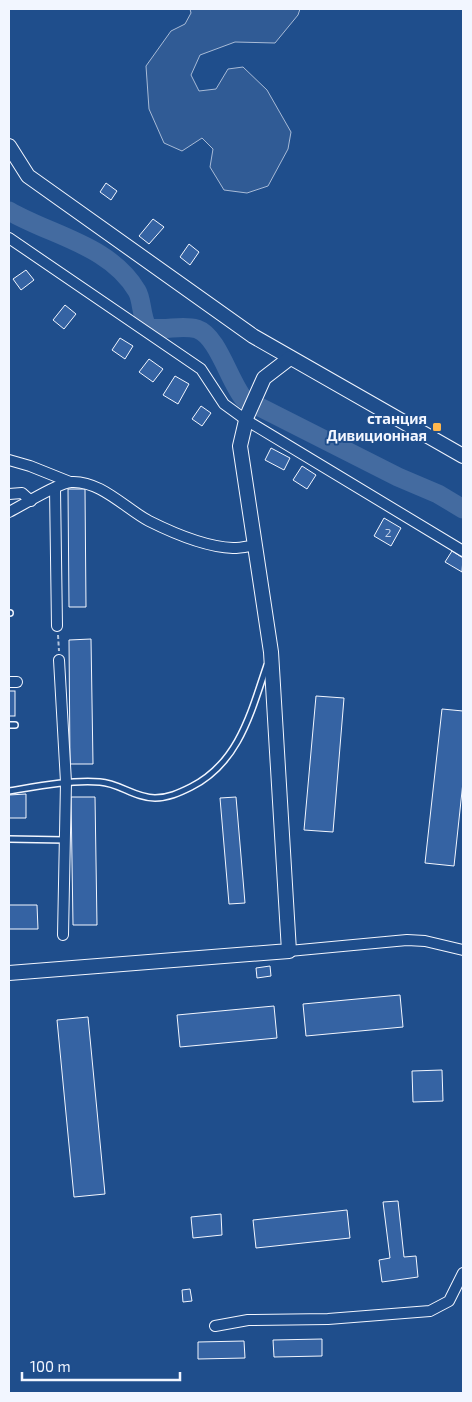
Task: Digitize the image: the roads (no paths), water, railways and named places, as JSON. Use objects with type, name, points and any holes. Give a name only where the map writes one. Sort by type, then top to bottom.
[{"type":"street","points":[[10,150],[28,176],[253,336],[463,456]]},
{"type":"street","points":[[9,238],[201,369],[224,404],[246,420],[463,551]]},
{"type":"street","points":[[289,951],[271,652],[240,446],[246,420],[264,378],[290,358]]},
{"type":"street","points":[[9,460],[70,482],[83,483],[95,487],[150,521],[207,543],[233,548],[256,545]]},
{"type":"street","points":[[9,512],[70,482]]},
{"type":"street","points":[[55,489],[57,626]]},
{"type":"street","points":[[9,494],[22,493],[31,501]]},
{"type":"street","points":[[59,660],[66,782],[62,935]]},
{"type":"street","points":[[9,973],[407,940],[425,941],[463,950]]},
{"type":"street","points":[[215,1326],[248,1320],[328,1319],[430,1311],[449,1301],[463,1273]]},
{"type":"lane","points":[[9,791],[66,782],[102,782],[140,796],[154,798],[176,795],[206,780],[217,770],[242,733],[271,652]]},
{"type":"lane","points":[[9,726],[15,725]]},
{"type":"lane","points":[[9,839],[65,840]]},
{"type":"waterway","points":[[9,211],[79,243],[112,263],[126,275],[137,291],[147,327],[160,329],[184,327],[197,329],[204,333],[217,349],[244,399],[398,477],[438,494],[463,509]]},
{"type":"place","name":"станция Дивиционная","points":[[437,427]]}]
